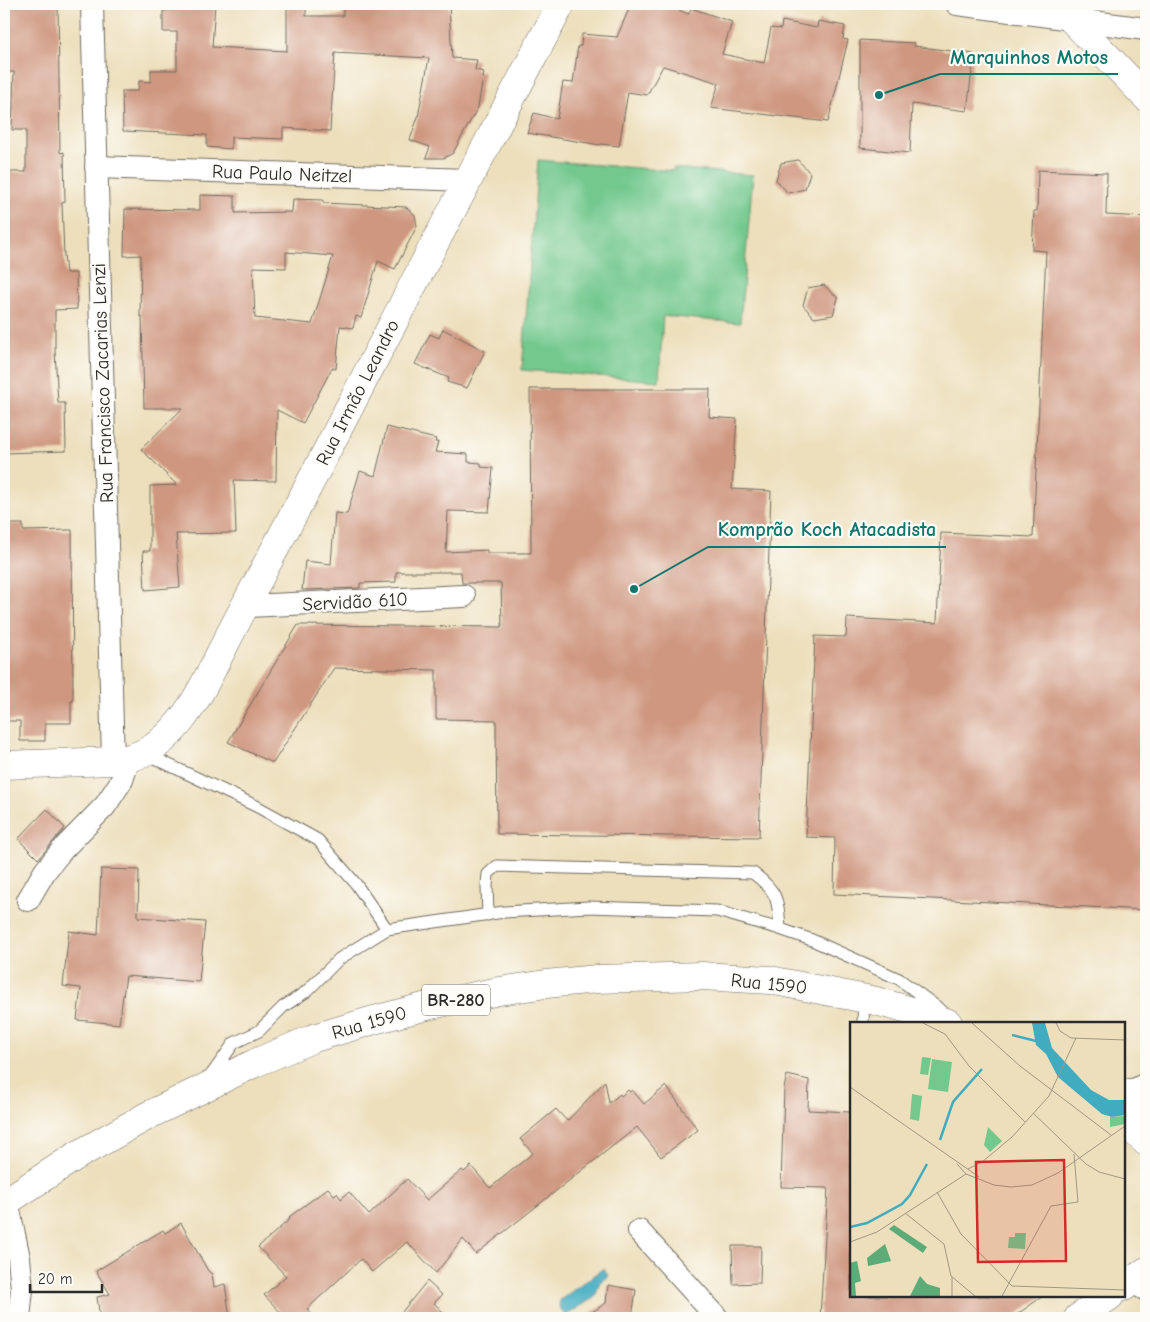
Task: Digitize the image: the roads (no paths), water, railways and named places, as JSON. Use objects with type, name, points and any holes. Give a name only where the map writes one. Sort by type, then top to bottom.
[{"type":"main road","name":"Rua Irmão Leandro","points":[[129,758],[164,740],[180,722],[196,698],[246,606],[467,180],[562,4]]},
{"type":"main road","points":[[1065,12],[1146,96]]},
{"type":"main road","points":[[4,765],[129,758]]},
{"type":"main road","name":"Rua 1590","points":[[5,1202],[76,1156],[149,1115],[255,1063],[314,1038],[431,1005],[546,984],[597,979],[702,976],[770,980],[863,1011],[926,1015],[945,1022]]},
{"type":"main road","points":[[1125,1098],[1146,1105]]},
{"type":"main road","points":[[1078,1318],[1110,1297]]},
{"type":"street","name":"Rua Francisco Zacarias Lenzi","points":[[92,4],[96,167],[129,758]]},
{"type":"street","points":[[957,4],[1065,12],[1146,29]]},
{"type":"street","name":"Rua Paulo Neitzel","points":[[96,167],[467,180]]},
{"type":"street","name":"Servidão 610","points":[[246,606],[464,596]]},
{"type":"street","points":[[28,900],[45,871],[110,799],[122,780],[129,758]]},
{"type":"street","points":[[1125,1091],[1136,1089],[1146,1084]]},
{"type":"street","points":[[5,1202],[20,1258],[22,1289],[19,1318]]},
{"type":"street","points":[[640,1231],[717,1318]]},
{"type":"lane","points":[[129,758],[256,806],[318,840],[356,884],[387,929]]},
{"type":"lane","points":[[488,915],[488,874],[497,866],[753,873],[766,883],[778,900],[780,929]]},
{"type":"lane","points":[[201,1089],[234,1043],[259,1031],[283,1007],[308,991],[339,958],[387,929],[504,912],[588,907],[717,911],[812,940],[899,979],[957,1022]]},
{"type":"water","points":[[604,1268],[608,1276],[600,1282],[595,1297],[565,1316],[559,1306],[560,1300]]},
{"type":"place","name":"Marquinhos Motos","points":[[879,95]]},
{"type":"place","name":"Komprão Koch Atacadista","points":[[634,589]]}]
